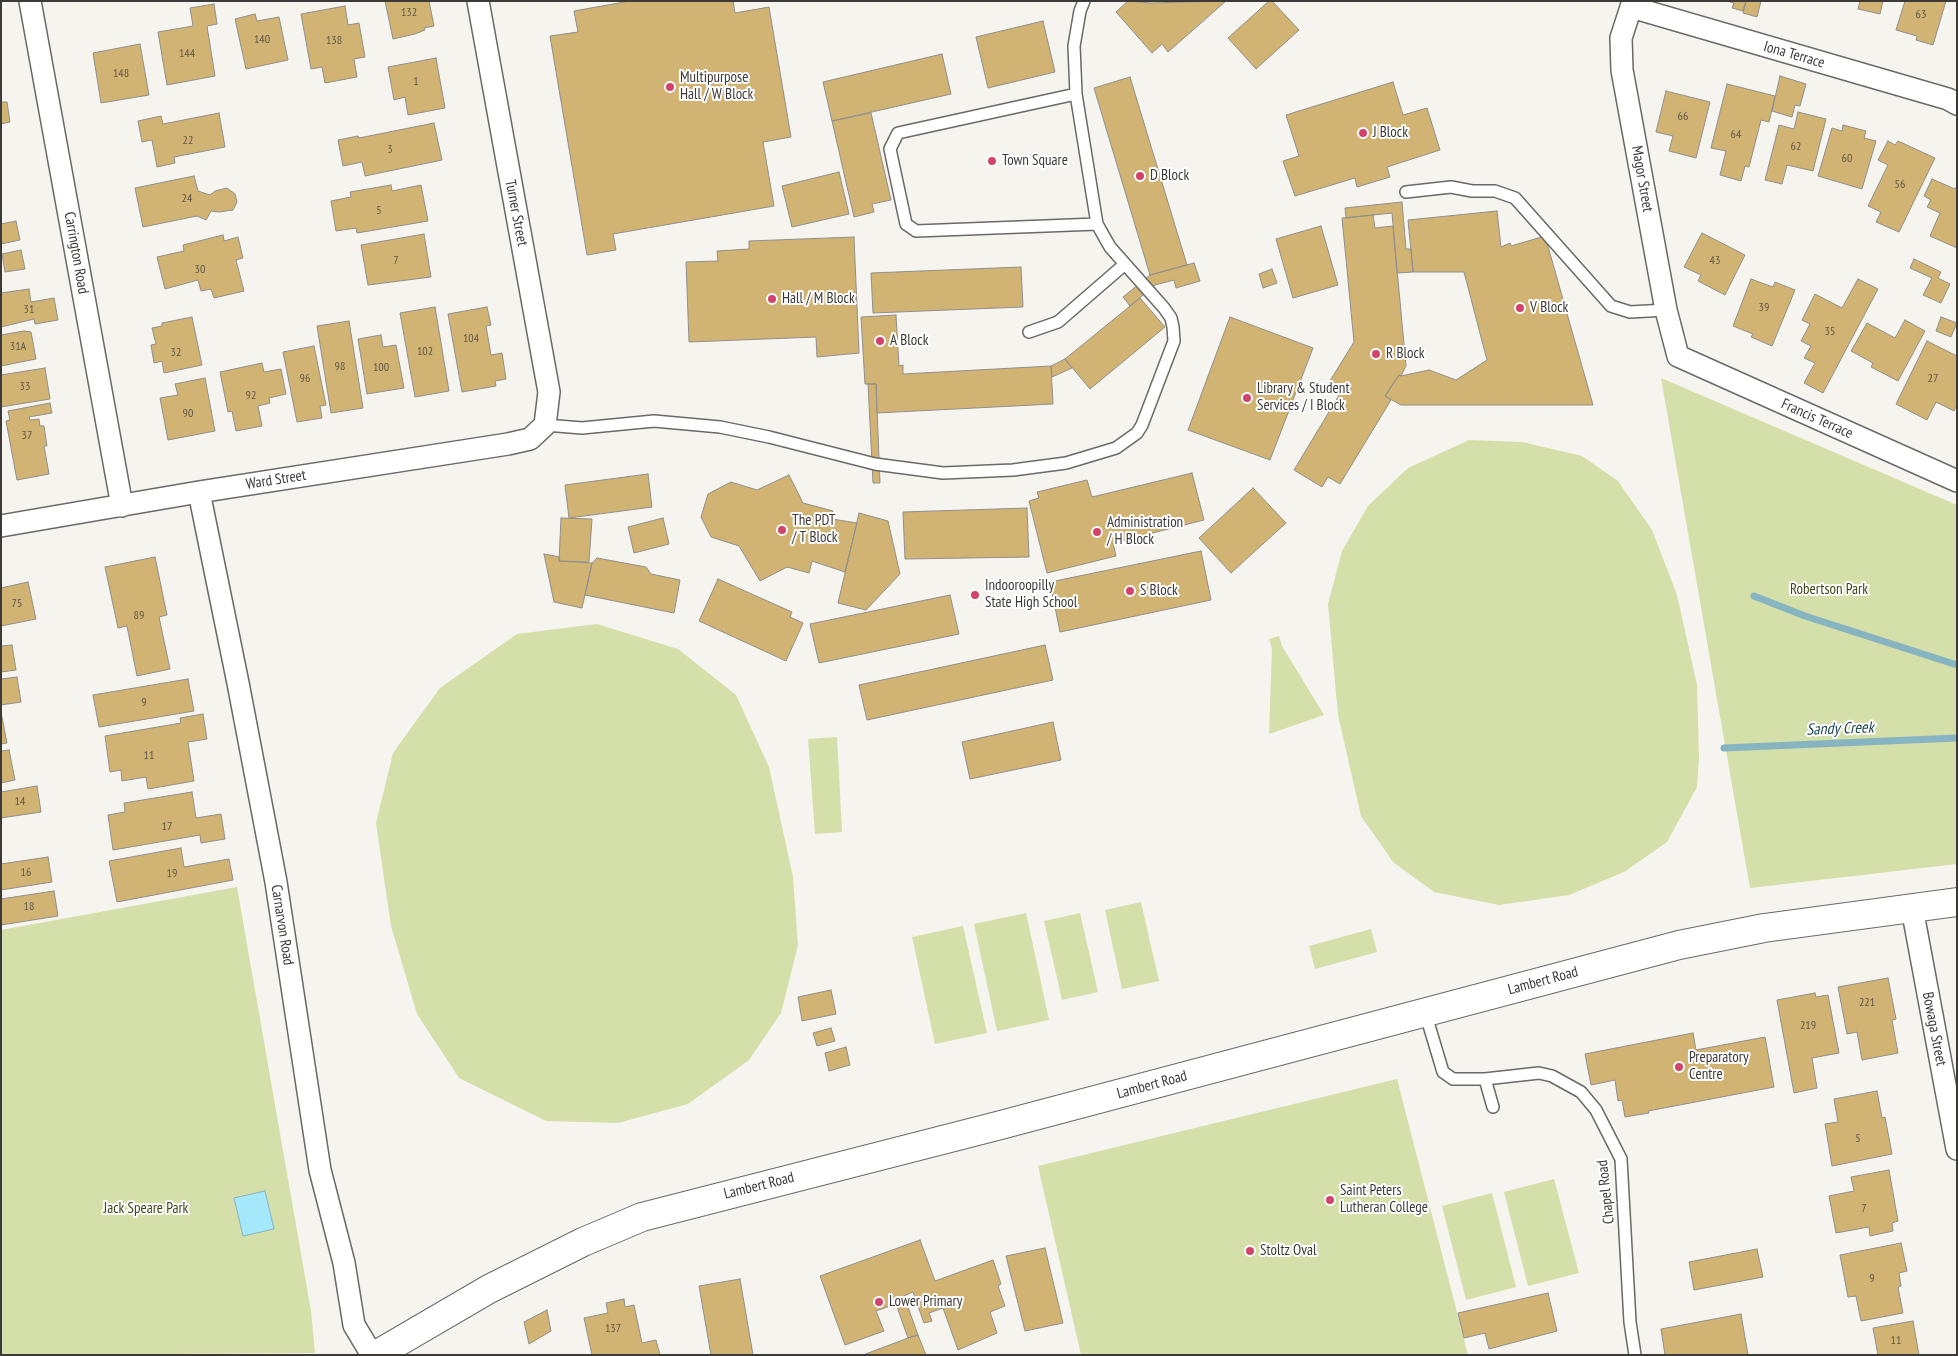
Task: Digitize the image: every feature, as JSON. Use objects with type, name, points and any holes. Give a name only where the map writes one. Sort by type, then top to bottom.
[{"type":"main road","name":"Lambert Road","points":[[374,1355],[489,1289],[583,1242],[642,1217],[997,1126],[1679,945],[1764,928],[1957,902]]},
{"type":"street","name":"Carrington Road","points":[[30,1],[122,506]]},
{"type":"street","name":"Turner Street","points":[[478,1],[550,392],[545,424]]},
{"type":"street","name":"Iona Terrace","points":[[1632,4],[1948,99],[1957,104]]},
{"type":"street","name":"Magor Street","points":[[1632,4],[1621,38],[1622,70],[1666,310],[1678,356]]},
{"type":"street","name":"Francis Terrace","points":[[1678,356],[1957,481]]},
{"type":"street","name":"Ward Street","points":[[1,526],[199,492],[508,444],[530,439],[545,424]]},
{"type":"street","name":"Carnarvon Road","points":[[199,492],[276,882],[320,1170],[344,1263],[354,1325],[374,1355]]},
{"type":"street","name":"Bowaga Street","points":[[1912,908],[1957,1149]]},
{"type":"lane","points":[[545,424],[582,428],[654,421],[720,427],[769,437],[875,464],[943,473],[1013,470],[1066,463],[1116,448],[1137,433],[1142,425],[1174,341],[1171,318],[1110,247],[1096,224],[1076,94],[1074,46],[1080,11],[1084,1]]},
{"type":"lane","points":[[1076,94],[898,133],[890,149],[906,224],[916,231],[1096,224]]},
{"type":"lane","points":[[1406,192],[1451,188],[1472,191],[1495,191],[1515,198],[1611,306],[1630,312],[1666,310]]},
{"type":"lane","points":[[1029,332],[1058,322],[1125,264]]},
{"type":"lane","name":"Chapel Road","points":[[1425,1012],[1443,1072],[1453,1078],[1485,1079],[1539,1073],[1552,1076],[1581,1092],[1600,1119],[1621,1159],[1630,1322],[1635,1355]]},
{"type":"lane","points":[[1485,1079],[1493,1107]]},
{"type":"green space","name":"Robertson Park","points":[[1661,378],[1957,505],[1957,864],[1750,888]]},
{"type":"green space","points":[[1469,440],[1522,442],[1582,456],[1618,481],[1652,530],[1677,595],[1697,685],[1699,758],[1697,787],[1667,842],[1624,872],[1569,895],[1499,905],[1434,892],[1393,862],[1361,816],[1338,715],[1328,604],[1342,551],[1368,506],[1408,468]]},
{"type":"green space","points":[[597,624],[678,649],[736,695],[769,767],[793,877],[798,945],[781,1013],[749,1060],[688,1104],[618,1123],[546,1121],[459,1078],[417,1014],[391,926],[376,823],[393,753],[440,688],[517,634]]},
{"type":"green space","points":[[1279,636],[1282,646],[1324,715],[1269,734],[1272,649],[1269,639]]},
{"type":"green space","points":[[837,737],[842,832],[815,834],[808,739]]},
{"type":"green space","name":"Jack Speare Park","points":[[237,887],[311,1311],[315,1353],[1,1355],[1,930]]},
{"type":"green space","points":[[1141,902],[1159,981],[1122,989],[1105,910]]},
{"type":"green space","points":[[1026,913],[1049,1020],[997,1031],[974,924]]},
{"type":"green space","points":[[1080,913],[1098,992],[1062,1000],[1044,921]]},
{"type":"green space","points":[[963,926],[987,1033],[935,1044],[912,937]]},
{"type":"green space","points":[[1371,929],[1377,952],[1315,969],[1309,946]]},
{"type":"green space","name":"Stoltz Oval","points":[[1397,1079],[1468,1355],[1081,1355],[1038,1166]]},
{"type":"green space","points":[[1554,1179],[1579,1273],[1528,1286],[1504,1192]]},
{"type":"green space","points":[[1492,1193],[1516,1287],[1466,1300],[1442,1206]]},
{"type":"water","points":[[265,1191],[274,1229],[243,1236],[234,1198]]},
{"type":"building","points":[[385,1],[429,1],[434,26],[424,28],[425,30],[415,34],[393,39]]},
{"type":"building","name":"Multipurpose Hall / W Block","points":[[630,1],[733,1],[735,13],[769,7],[791,137],[763,142],[774,206],[613,234],[616,250],[587,255],[550,36],[578,32],[574,11]]},
{"type":"building","points":[[1128,1],[1150,3],[1226,1],[1168,52],[1162,44],[1152,53],[1116,12]]},
{"type":"building","points":[[1269,1],[1272,1],[1299,30],[1256,69],[1228,38]]},
{"type":"building","points":[[1727,1],[1746,1],[1743,11],[1732,8],[1734,3]]},
{"type":"building","points":[[1746,1],[1761,1],[1757,17],[1743,13]]},
{"type":"building","points":[[1860,1],[1883,1],[1880,14],[1858,9]]},
{"type":"building","points":[[1905,1],[1946,1],[1933,45],[1916,40],[1917,36],[1896,30]]},
{"type":"building","points":[[214,4],[217,24],[207,26],[215,76],[167,85],[158,32],[193,26],[190,8]]},
{"type":"building","points":[[345,6],[348,25],[359,23],[365,57],[354,59],[357,77],[325,83],[322,67],[311,69],[301,14]]},
{"type":"building","points":[[255,14],[257,21],[279,17],[288,60],[246,69],[235,19]]},
{"type":"building","points":[[1043,21],[1055,72],[988,88],[976,37]]},
{"type":"building","points":[[140,44],[149,95],[101,103],[93,53]]},
{"type":"building","points":[[942,54],[951,94],[832,121],[823,82]]},
{"type":"building","points":[[436,58],[445,108],[408,115],[405,97],[394,100],[388,67]]},
{"type":"building","points":[[1780,76],[1806,84],[1800,106],[1795,105],[1792,117],[1772,111]]},
{"type":"building","name":"D Block","points":[[1130,77],[1187,265],[1150,275],[1094,88]]},
{"type":"building","name":"J Block","points":[[1393,82],[1403,115],[1427,108],[1440,150],[1387,167],[1390,177],[1357,187],[1355,178],[1295,196],[1283,161],[1299,156],[1286,115]]},
{"type":"building","points":[[1727,84],[1775,96],[1769,122],[1761,120],[1749,167],[1745,166],[1741,181],[1720,175],[1726,151],[1711,148]]},
{"type":"building","points":[[1666,91],[1710,102],[1696,158],[1669,151],[1673,136],[1656,132]]},
{"type":"building","points":[[1,102],[7,102],[10,122],[1,124]]},
{"type":"building","points":[[1798,112],[1826,119],[1813,171],[1787,165],[1782,184],[1765,180],[1779,125],[1794,129]]},
{"type":"building","points":[[219,113],[225,147],[174,157],[175,163],[157,167],[152,140],[142,142],[138,121],[161,116],[163,124]]},
{"type":"building","points":[[871,113],[891,200],[872,204],[874,212],[854,217],[832,121]]},
{"type":"building","points":[[434,123],[442,160],[365,176],[362,162],[343,166],[338,140],[358,136],[359,138]]},
{"type":"building","points":[[1843,125],[1866,131],[1864,138],[1876,141],[1862,189],[1818,176],[1832,128],[1842,131]]},
{"type":"building","points":[[1888,141],[1895,145],[1898,141],[1935,158],[1899,232],[1876,222],[1881,212],[1868,206],[1888,165],[1878,160]]},
{"type":"building","points":[[839,172],[849,214],[792,227],[782,186]]},
{"type":"building","points":[[194,176],[198,191],[210,195],[215,191],[227,188],[235,194],[237,202],[233,210],[211,211],[206,220],[197,216],[143,227],[135,188]]},
{"type":"building","points":[[1932,179],[1955,189],[1957,186],[1957,248],[1930,236],[1940,213],[1927,207],[1931,200],[1924,196]]},
{"type":"building","points":[[391,185],[392,191],[421,185],[428,221],[357,233],[356,228],[336,231],[331,201],[351,197],[350,192]]},
{"type":"building","points":[[1402,202],[1406,249],[1411,249],[1413,272],[1397,273],[1392,213],[1346,218],[1345,208]]},
{"type":"building","name":"V Block","points":[[1497,211],[1501,247],[1510,243],[1511,246],[1545,236],[1593,405],[1401,405],[1385,396],[1399,375],[1429,370],[1456,380],[1487,360],[1464,272],[1413,272],[1408,220]]},
{"type":"building","name":"R Block","points":[[1373,215],[1375,228],[1393,226],[1406,366],[1401,376],[1399,375],[1385,396],[1391,400],[1340,484],[1328,477],[1322,487],[1294,470],[1341,392],[1328,384],[1354,342],[1342,218]]},
{"type":"building","points":[[16,221],[20,240],[1,244],[1,224]]},
{"type":"building","points":[[1321,226],[1338,285],[1293,298],[1276,239]]},
{"type":"building","points":[[1702,233],[1745,255],[1725,295],[1698,281],[1701,275],[1684,267]]},
{"type":"building","points":[[424,234],[431,277],[368,285],[361,245]]},
{"type":"building","points":[[223,235],[224,241],[238,237],[243,258],[236,260],[244,291],[214,298],[211,289],[201,291],[198,280],[165,289],[157,257],[184,251],[183,245]]},
{"type":"building","name":"Hall / M Block","points":[[854,237],[859,353],[817,357],[816,337],[689,342],[686,262],[718,261],[717,251],[749,249],[749,241]]},
{"type":"building","points":[[21,250],[25,269],[5,272],[2,254]]},
{"type":"building","points":[[1914,259],[1941,272],[1938,278],[1950,284],[1941,303],[1923,295],[1932,278],[1910,268]]},
{"type":"building","points":[[1194,263],[1200,281],[1176,288],[1174,280],[1155,285],[1130,306],[1123,297],[1150,275]]},
{"type":"building","points":[[1021,267],[1023,307],[873,313],[871,273]]},
{"type":"building","points":[[1272,269],[1277,283],[1263,288],[1259,274]]},
{"type":"building","points":[[1751,279],[1773,287],[1775,282],[1795,290],[1772,346],[1751,337],[1753,334],[1733,326]]},
{"type":"building","points":[[1858,279],[1878,289],[1823,393],[1804,383],[1815,363],[1804,358],[1811,346],[1801,341],[1810,324],[1802,320],[1815,294],[1842,308]]},
{"type":"building","points":[[29,289],[31,302],[54,298],[58,320],[35,324],[34,319],[1,327],[1,293]]},
{"type":"building","points":[[1140,298],[1165,327],[1090,389],[1065,359]]},
{"type":"building","points":[[435,307],[449,391],[415,397],[400,313]]},
{"type":"building","points":[[487,307],[491,325],[486,326],[491,355],[502,353],[506,379],[495,381],[496,386],[462,392],[448,314]]},
{"type":"building","name":"A Block","points":[[896,315],[899,366],[903,365],[903,374],[1051,366],[1053,404],[877,413],[876,384],[865,384],[861,317]]},
{"type":"building","points":[[192,317],[202,365],[164,373],[162,361],[154,363],[151,345],[156,344],[152,328],[162,326],[162,323]]},
{"type":"building","name":"Library & Student Services / I Block","points":[[1230,317],[1313,348],[1270,460],[1188,430]]},
{"type":"building","points":[[1941,317],[1957,323],[1951,337],[1936,331]]},
{"type":"building","points":[[1905,320],[1925,331],[1898,381],[1871,367],[1873,363],[1851,351],[1867,323],[1895,338]]},
{"type":"building","points":[[349,321],[363,408],[331,413],[317,326]]},
{"type":"building","points":[[24,331],[31,332],[36,359],[1,366],[1,335]]},
{"type":"building","points":[[381,335],[383,347],[396,345],[404,388],[367,394],[358,339]]},
{"type":"building","points":[[1927,341],[1957,356],[1957,405],[1954,411],[1936,402],[1927,420],[1896,404]]},
{"type":"building","points":[[314,346],[326,405],[320,406],[322,418],[297,422],[283,352]]},
{"type":"building","points":[[1065,359],[1072,368],[1052,377],[1051,366]]},
{"type":"building","points":[[262,363],[264,372],[281,369],[286,394],[269,398],[270,403],[258,406],[262,426],[236,431],[232,411],[228,412],[220,372]]},
{"type":"building","points":[[45,368],[50,399],[1,407],[1,375]]},
{"type":"building","points":[[205,378],[215,431],[168,440],[160,398],[178,395],[175,384]]},
{"type":"building","points":[[868,384],[876,384],[880,483],[873,483]]},
{"type":"building","points":[[50,403],[52,413],[29,417],[30,420],[39,419],[40,426],[44,426],[47,446],[44,446],[49,474],[17,480],[6,421],[10,420],[8,411]]},
{"type":"building","name":"Administration / H Block","points":[[1192,473],[1204,520],[1113,543],[1116,556],[1047,573],[1029,501],[1039,498],[1037,492],[1087,480],[1092,497]]},
{"type":"building","points":[[648,474],[652,507],[569,518],[565,485]]},
{"type":"building","name":"The PDT / T Block","points":[[789,475],[803,503],[833,511],[832,519],[857,523],[845,572],[812,561],[809,573],[787,567],[760,581],[739,546],[711,537],[701,517],[708,494],[731,482],[757,490]]},
{"type":"building","points":[[1253,488],[1286,523],[1231,573],[1199,538]]},
{"type":"building","points":[[1027,508],[1029,557],[905,559],[903,512]]},
{"type":"building","points":[[859,513],[888,521],[900,574],[866,610],[838,603]]},
{"type":"building","points":[[561,518],[592,519],[589,562],[559,561]]},
{"type":"building","points":[[663,518],[669,544],[634,553],[628,527]]},
{"type":"building","name":"S Block","points":[[1201,551],[1211,600],[1060,632],[1050,582]]},
{"type":"building","points":[[544,554],[560,557],[559,561],[592,563],[582,608],[554,602]]},
{"type":"building","points":[[155,557],[167,615],[159,617],[170,669],[137,676],[127,626],[118,628],[105,567]]},
{"type":"building","points":[[597,558],[646,567],[651,574],[680,580],[674,613],[585,595],[592,563]]},
{"type":"building","points":[[718,579],[792,612],[790,617],[803,623],[786,661],[699,621]]},
{"type":"building","points":[[28,582],[36,619],[1,626],[1,588]]},
{"type":"building","points":[[950,595],[959,634],[819,663],[810,624]]},
{"type":"building","points":[[12,645],[16,670],[1,672],[1,646]]},
{"type":"building","points":[[1045,645],[1053,680],[867,720],[859,685]]},
{"type":"building","points":[[17,677],[21,702],[1,705],[1,679]]},
{"type":"building","points":[[188,679],[194,711],[99,727],[93,695]]},
{"type":"building","points":[[1,712],[7,743],[1,744]]},
{"type":"building","points":[[203,714],[207,739],[188,742],[194,781],[148,789],[146,777],[122,781],[121,770],[110,772],[105,736],[181,723],[180,718]]},
{"type":"building","points":[[1053,722],[1061,760],[970,779],[962,742]]},
{"type":"building","points":[[9,750],[15,780],[1,783],[1,751]]},
{"type":"building","points":[[37,786],[41,812],[1,818],[1,792]]},
{"type":"building","points":[[192,792],[196,818],[221,814],[225,839],[201,843],[200,835],[113,850],[108,815],[125,812],[124,803]]},
{"type":"building","points":[[181,848],[184,867],[229,859],[233,880],[117,902],[109,861]]},
{"type":"building","points":[[48,857],[52,882],[1,890],[1,864]]},
{"type":"building","points":[[54,891],[58,916],[1,925],[1,899]]},
{"type":"building","points":[[1888,978],[1896,1019],[1892,1020],[1898,1053],[1862,1060],[1857,1032],[1847,1034],[1838,987]]},
{"type":"building","points":[[831,990],[836,1014],[802,1021],[798,997]]},
{"type":"building","points":[[1815,993],[1816,997],[1828,995],[1839,1053],[1812,1058],[1817,1088],[1794,1093],[1777,1000]]},
{"type":"building","points":[[831,1028],[835,1041],[817,1046],[813,1033]]},
{"type":"building","name":"Preparatory Centre","points":[[1693,1033],[1696,1050],[1765,1037],[1774,1087],[1625,1117],[1622,1100],[1618,1101],[1615,1080],[1591,1085],[1585,1054]]},
{"type":"building","points":[[846,1047],[850,1065],[829,1071],[825,1053]]},
{"type":"building","points":[[1877,1091],[1882,1118],[1885,1117],[1892,1154],[1832,1166],[1825,1124],[1838,1122],[1834,1099]]},
{"type":"building","points":[[1889,1170],[1898,1221],[1892,1223],[1893,1231],[1870,1236],[1869,1227],[1836,1233],[1829,1196],[1854,1191],[1851,1177]]},
{"type":"building","points":[[920,1240],[935,1281],[993,1260],[1001,1284],[998,1286],[1005,1306],[990,1312],[997,1333],[958,1350],[943,1308],[929,1313],[932,1321],[924,1323],[913,1292],[904,1296],[918,1335],[908,1338],[896,1304],[876,1311],[884,1331],[845,1345],[820,1276]]},
{"type":"building","points":[[1901,1243],[1907,1271],[1899,1273],[1901,1286],[1898,1287],[1903,1313],[1861,1321],[1856,1296],[1848,1297],[1840,1255]]},
{"type":"building","points":[[1045,1248],[1063,1323],[1025,1331],[1006,1256]]},
{"type":"building","points":[[1757,1249],[1763,1277],[1694,1290],[1689,1262]]},
{"type":"building","points":[[740,1279],[753,1355],[711,1355],[699,1286]]},
{"type":"building","points":[[1548,1293],[1557,1331],[1489,1349],[1485,1333],[1464,1338],[1458,1313]]},
{"type":"building","points":[[624,1299],[625,1307],[634,1305],[642,1343],[656,1340],[660,1355],[592,1355],[584,1318],[608,1313],[606,1303]]},
{"type":"building","points":[[547,1310],[551,1331],[529,1344],[524,1322]]},
{"type":"building","points":[[1741,1314],[1748,1355],[1665,1355],[1661,1329]]},
{"type":"building","points":[[1913,1321],[1919,1355],[1878,1355],[1873,1328]]},
{"type":"building","points":[[918,1335],[926,1355],[863,1355],[908,1338]]},
{"type":"waterway","points":[[1754,596],[1805,616],[1957,665]]},
{"type":"waterway","name":"Sandy Creek","points":[[1724,748],[1957,738]]},
{"type":"place","name":"Multipurpose Hall / W Block","points":[[670,87]]},
{"type":"place","name":"J Block","points":[[1363,133]]},
{"type":"place","name":"Town Square","points":[[992,161]]},
{"type":"place","name":"D Block","points":[[1140,176]]},
{"type":"place","name":"Hall / M Block","points":[[772,299]]},
{"type":"place","name":"V Block","points":[[1520,308]]},
{"type":"place","name":"A Block","points":[[880,341]]},
{"type":"place","name":"R Block","points":[[1376,354]]},
{"type":"place","name":"Library & Student Services / I Block","points":[[1247,398]]},
{"type":"place","name":"The PDT / T Block","points":[[782,530]]},
{"type":"place","name":"Administration / H Block","points":[[1097,532]]},
{"type":"place","name":"S Block","points":[[1130,591]]},
{"type":"place","name":"Indooroopilly State High School","points":[[975,595]]},
{"type":"place","name":"Preparatory Centre","points":[[1679,1067]]},
{"type":"place","name":"Saint Peters Lutheran College","points":[[1330,1200]]},
{"type":"place","name":"Stoltz Oval","points":[[1250,1251]]},
{"type":"place","name":"Lower Primary","points":[[879,1302]]}]
